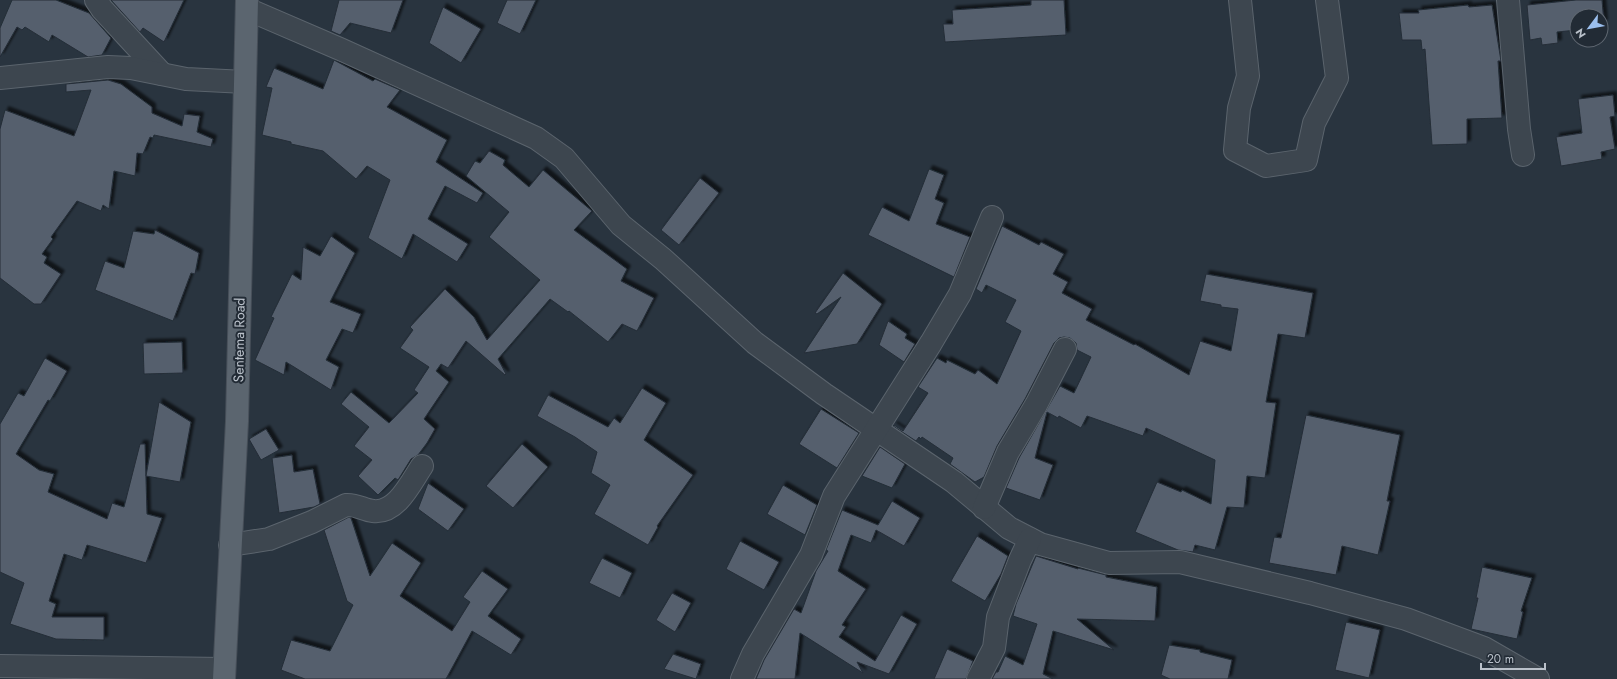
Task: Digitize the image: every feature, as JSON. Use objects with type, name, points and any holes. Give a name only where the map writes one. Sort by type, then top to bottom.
[{"type":"main road","name":"Sentema Road","points":[[224,674],[237,421],[247,5]]},
{"type":"street","points":[[96,0],[102,9],[162,74]]},
{"type":"street","points":[[1240,0],[1248,76],[1238,108],[1235,150],[1266,166],[1306,160],[1314,123],[1337,78],[1327,0]]},
{"type":"street","points":[[1508,0],[1522,155]]},
{"type":"street","points":[[247,5],[536,138],[552,148],[564,158],[621,225],[663,259],[755,343],[824,394],[954,482],[1009,528],[1030,539],[1040,544],[1109,563],[1180,562],[1406,619],[1484,648],[1536,679]]},
{"type":"street","points":[[0,78],[108,67],[131,68],[186,79],[245,82]]},
{"type":"street","points":[[742,679],[753,654],[811,555],[834,496],[877,430],[960,294],[992,217]]},
{"type":"street","points":[[984,508],[1008,452],[1036,405],[1065,349]]},
{"type":"street","points":[[230,545],[269,539],[312,522],[346,505],[351,504],[373,512],[389,508],[397,502],[422,466]]},
{"type":"street","points":[[978,679],[994,648],[998,617],[1020,560],[1030,539]]},
{"type":"street","points":[[0,666],[49,673],[224,674]]},
{"type":"building","points":[[12,0],[56,0],[89,13],[111,38],[102,55],[88,57],[52,35],[49,42],[25,27],[22,30],[17,27],[0,57],[0,28]]},
{"type":"building","points":[[111,0],[184,0],[164,42],[143,28],[140,32]]},
{"type":"building","points":[[339,0],[403,0],[391,33],[350,23],[340,35],[331,31]]},
{"type":"building","points":[[507,0],[536,0],[520,34],[497,23]]},
{"type":"building","points":[[1031,0],[1064,0],[1066,35],[945,42],[943,24],[953,24],[952,10],[1031,5]]},
{"type":"building","points":[[1576,0],[1602,0],[1603,8],[1569,8],[1569,31],[1557,32],[1558,43],[1542,45],[1541,38],[1530,40],[1527,5]]},
{"type":"building","points":[[1468,5],[1469,7],[1492,5],[1501,61],[1498,61],[1502,118],[1467,119],[1467,144],[1432,145],[1425,49],[1422,50],[1421,40],[1402,40],[1399,13],[1419,13],[1418,10]]},
{"type":"building","points":[[443,7],[481,29],[461,63],[429,43]]},
{"type":"building","points":[[334,60],[373,81],[375,79],[400,90],[387,107],[447,140],[436,162],[483,193],[477,203],[445,186],[428,219],[468,244],[457,262],[413,234],[402,259],[368,238],[390,180],[367,166],[356,179],[323,151],[291,144],[291,142],[262,135],[272,88],[266,87],[274,68],[323,89]]},
{"type":"building","points":[[108,80],[121,84],[152,107],[152,113],[182,126],[184,114],[200,116],[197,132],[213,139],[211,147],[154,135],[153,138],[150,137],[143,154],[137,153],[135,176],[114,171],[109,209],[103,205],[101,211],[77,201],[51,237],[53,239],[42,254],[47,257],[44,263],[61,274],[41,304],[34,304],[0,278],[0,129],[5,110],[74,136],[91,90],[66,92],[66,84]]},
{"type":"building","points":[[1613,95],[1615,116],[1610,117],[1615,149],[1601,152],[1602,159],[1561,166],[1556,137],[1582,133],[1578,99]]},
{"type":"building","points":[[489,151],[505,160],[503,165],[529,187],[543,170],[592,211],[574,230],[627,269],[621,281],[654,298],[637,331],[622,324],[608,342],[569,311],[568,312],[550,299],[498,359],[506,374],[505,375],[466,341],[448,368],[441,364],[436,371],[449,382],[424,419],[435,429],[427,443],[418,455],[411,459],[398,480],[395,478],[378,495],[358,476],[372,460],[354,446],[369,427],[341,404],[351,392],[389,423],[418,393],[414,390],[429,367],[400,348],[413,330],[410,327],[445,289],[474,317],[487,340],[540,280],[489,237],[509,212],[466,176],[475,161],[480,163]]},
{"type":"building","points":[[929,169],[944,175],[935,199],[944,203],[936,224],[970,237],[954,277],[868,235],[882,207],[909,221]]},
{"type":"building","points":[[700,178],[719,193],[679,245],[661,230]]},
{"type":"building","points":[[1002,226],[1039,245],[1041,242],[1064,254],[1053,274],[1068,282],[1062,293],[1092,309],[1086,320],[1134,345],[1135,344],[1189,375],[1200,341],[1231,351],[1238,309],[1221,307],[1221,305],[1200,301],[1206,274],[1313,293],[1305,338],[1278,334],[1266,402],[1276,403],[1265,478],[1247,476],[1244,508],[1227,507],[1215,550],[1195,545],[1193,552],[1178,550],[1135,532],[1157,482],[1181,492],[1182,490],[1211,504],[1215,460],[1146,428],[1143,436],[1087,416],[1081,428],[1059,416],[1058,418],[1047,412],[1035,458],[1053,465],[1040,500],[1006,488],[1019,458],[1060,386],[1074,393],[1091,357],[1077,350],[1076,343],[1070,338],[1059,338],[1054,343],[1025,399],[997,446],[984,477],[975,482],[950,464],[953,458],[922,437],[921,439],[919,437],[916,441],[893,426],[894,425],[903,431],[928,393],[918,387],[937,358],[946,363],[947,360],[975,374],[978,370],[997,384],[1021,331],[1005,322],[1016,300],[986,285],[982,293],[976,289]]},
{"type":"building","points":[[155,230],[199,253],[195,274],[191,273],[173,321],[95,290],[105,261],[124,268],[133,231],[154,234]]},
{"type":"building","points":[[331,236],[355,253],[330,302],[361,314],[353,333],[342,329],[326,360],[339,367],[331,390],[286,362],[284,375],[255,360],[274,318],[271,317],[292,274],[301,280],[303,247],[320,256]]},
{"type":"building","points":[[843,273],[882,304],[857,344],[804,353],[841,297],[817,314],[815,313]]},
{"type":"building","points":[[888,321],[907,334],[905,338],[915,344],[904,362],[879,345]]},
{"type":"building","points":[[182,342],[183,373],[144,374],[143,343]]},
{"type":"building","points":[[45,358],[67,371],[50,401],[48,400],[16,454],[39,470],[54,474],[48,492],[107,519],[112,503],[124,507],[140,444],[145,444],[147,514],[162,518],[146,563],[87,545],[82,560],[64,554],[49,601],[56,604],[52,617],[104,617],[104,640],[56,639],[10,624],[24,583],[0,572],[0,424],[18,393],[24,396]]},
{"type":"building","points":[[642,388],[666,403],[644,440],[693,475],[657,526],[658,527],[648,545],[594,514],[610,485],[591,473],[597,452],[575,437],[537,416],[548,395],[608,427],[614,418],[620,423]]},
{"type":"building","points":[[159,402],[191,422],[180,482],[146,476]]},
{"type":"building","points":[[821,409],[859,433],[837,468],[799,444]]},
{"type":"building","points":[[1306,415],[1400,435],[1387,501],[1390,501],[1378,555],[1342,546],[1336,575],[1269,563],[1274,537],[1281,538]]},
{"type":"building","points":[[266,429],[279,450],[261,460],[249,439]]},
{"type":"building","points":[[522,444],[548,467],[513,508],[486,486]]},
{"type":"building","points":[[880,447],[905,464],[892,488],[862,476]]},
{"type":"building","points":[[292,455],[294,472],[313,469],[320,504],[314,507],[279,513],[272,458]]},
{"type":"building","points":[[428,483],[464,509],[448,531],[418,509]]},
{"type":"building","points":[[783,485],[817,505],[805,535],[767,514]]},
{"type":"building","points":[[892,501],[920,518],[904,546],[876,530],[871,543],[851,535],[838,571],[866,589],[842,625],[846,627],[839,637],[875,661],[901,615],[917,624],[889,674],[857,662],[863,673],[800,633],[795,679],[756,679],[764,660],[794,609],[801,613],[816,571],[828,551],[826,550],[842,510],[878,525]]},
{"type":"building","points":[[349,517],[351,518],[370,576],[392,543],[421,563],[400,596],[452,631],[470,602],[463,597],[482,571],[508,589],[488,616],[521,639],[511,655],[472,631],[446,679],[305,679],[281,670],[291,640],[330,651],[353,605],[347,601],[324,530]]},
{"type":"building","points":[[977,536],[1008,556],[1001,574],[985,601],[951,581]]},
{"type":"building","points":[[740,541],[779,562],[764,590],[726,569]]},
{"type":"building","points":[[1036,556],[1078,569],[1106,575],[1106,577],[1157,587],[1155,621],[1077,619],[1114,650],[1053,631],[1043,674],[1053,679],[992,679],[996,672],[998,672],[1005,656],[1023,665],[1037,624],[1013,616],[1016,604]]},
{"type":"building","points":[[602,558],[632,573],[620,598],[589,583]]},
{"type":"building","points":[[1482,567],[1532,578],[1521,611],[1523,612],[1517,639],[1471,629],[1478,598],[1476,598]]},
{"type":"building","points":[[672,593],[691,603],[675,632],[656,620]]},
{"type":"building","points":[[1346,622],[1380,630],[1369,678],[1335,670]]},
{"type":"building","points":[[1169,645],[1200,650],[1200,652],[1232,660],[1228,679],[1170,679],[1161,675]]},
{"type":"building","points":[[947,649],[973,661],[966,679],[934,679]]},
{"type":"building","points":[[673,654],[701,664],[696,679],[664,669]]}]
